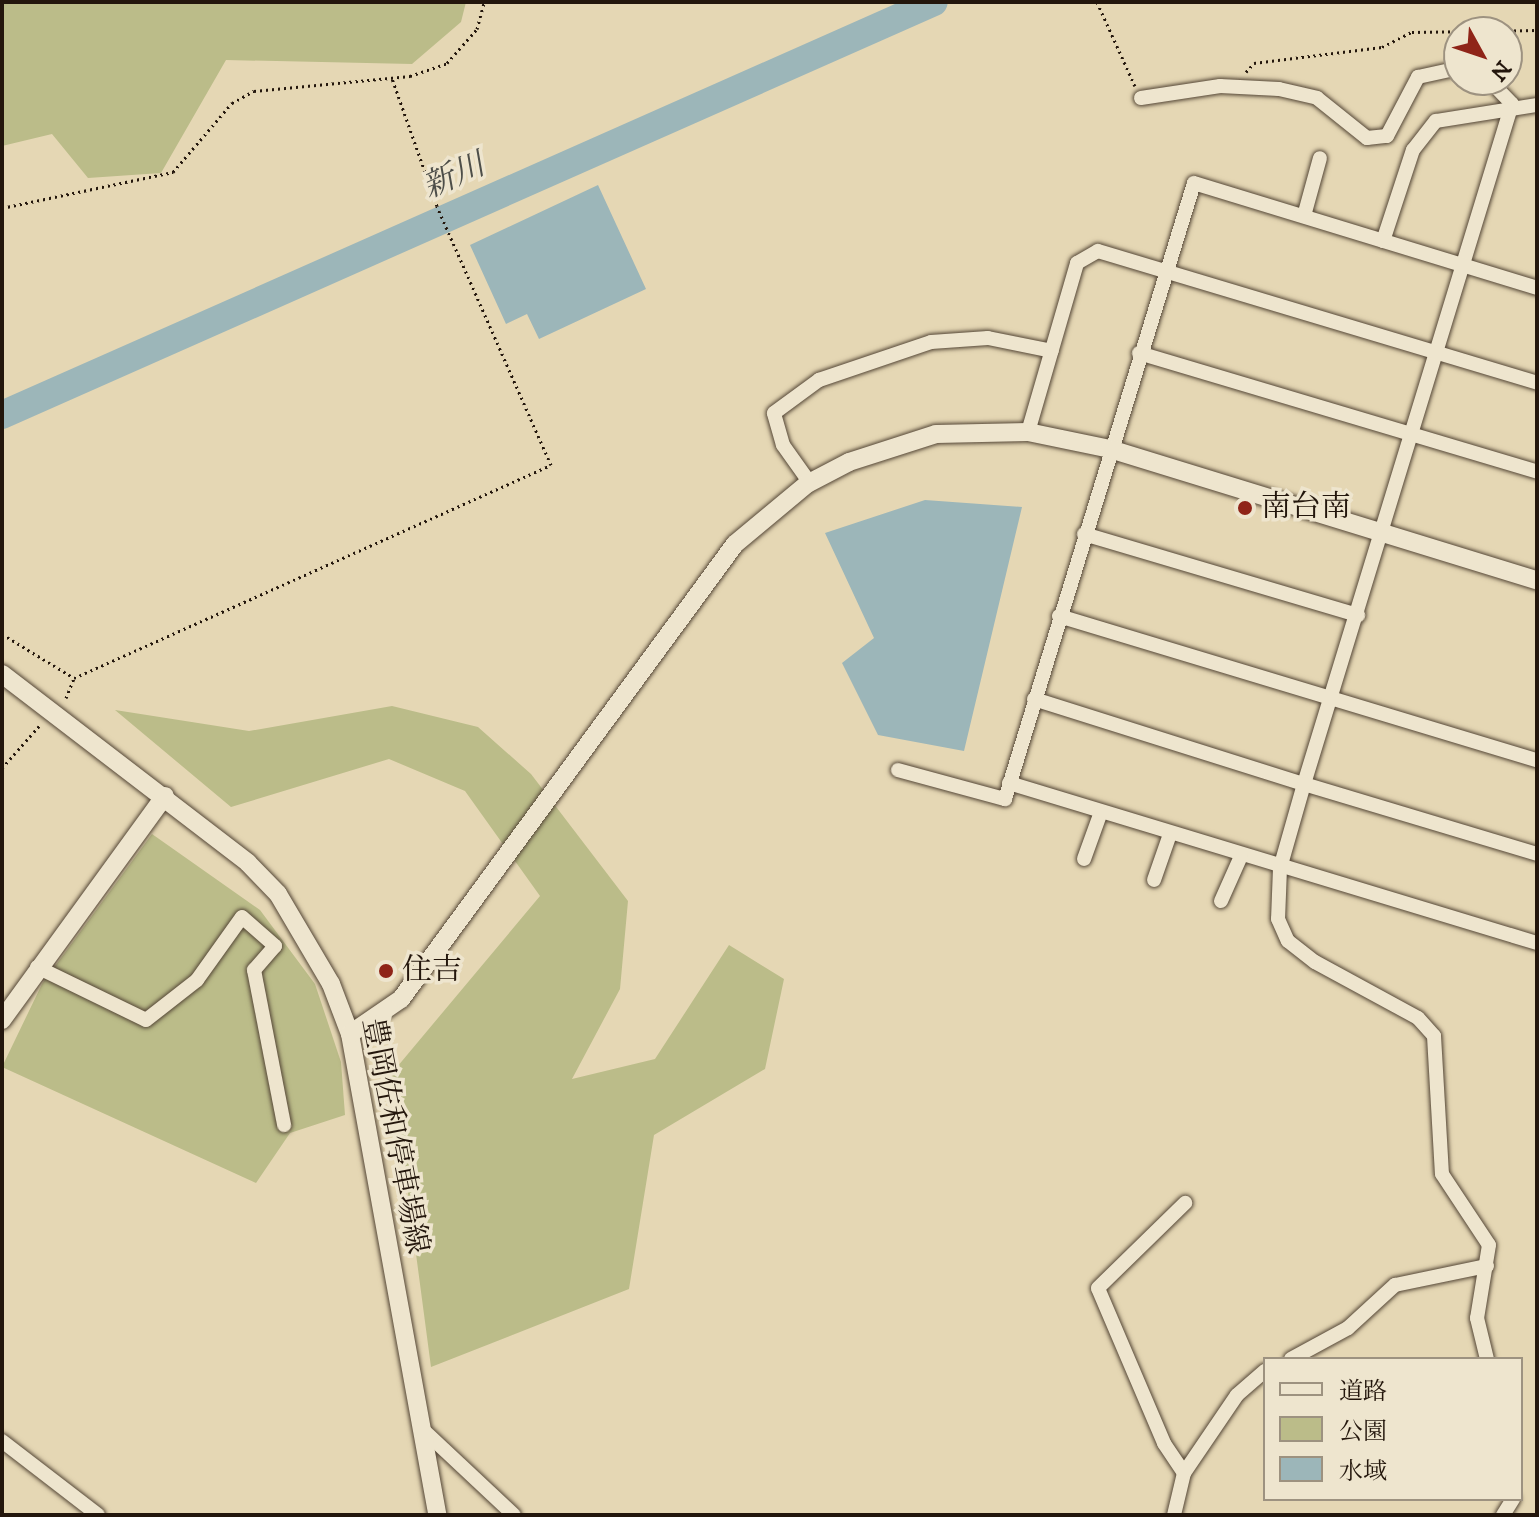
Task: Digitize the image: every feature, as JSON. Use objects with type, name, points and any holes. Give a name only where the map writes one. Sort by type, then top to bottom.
[{"type":"street","points":[[1141,98],[1235,87],[1317,98],[1367,138],[1387,136],[1418,77],[1443,72]]},
{"type":"street","points":[[1504,96],[1512,104]]},
{"type":"street","points":[[1487,1357],[1477,1318],[1489,1245],[1442,1174],[1434,1036],[1418,1018],[1288,941],[1278,919],[1280,868],[1304,784],[1440,353],[1512,104]]},
{"type":"street","points":[[1383,241],[1413,150],[1436,121],[1512,104],[1537,105]]},
{"type":"street","points":[[1304,216],[1320,158]]},
{"type":"street","points":[[898,770],[1005,799],[1139,353],[1194,183],[1537,288]]},
{"type":"street","points":[[1028,432],[1077,263],[1098,251],[1537,383]]},
{"type":"street","points":[[810,483],[783,445],[774,413],[819,380],[931,342],[988,338],[1052,351]]},
{"type":"street","points":[[1139,353],[1537,472]]},
{"type":"street","points":[[350,1034],[401,999],[708,576],[768,513],[810,483],[936,434],[1028,432],[1110,449],[1537,580]]},
{"type":"street","points":[[1084,534],[1358,615]]},
{"type":"street","points":[[1059,616],[1537,760]]},
{"type":"street","name":"豊岡佐和停車場線","points":[[2,674],[165,796],[278,894],[320,962],[350,1034],[437,1515]]},
{"type":"street","points":[[1034,699],[1537,854]]},
{"type":"street","points":[[1009,783],[1280,868],[1537,943]]},
{"type":"street","points":[[2,1020],[37,967],[165,796]]},
{"type":"street","points":[[1084,859],[1101,812]]},
{"type":"street","points":[[1154,880],[1170,834]]},
{"type":"street","points":[[1221,901],[1241,856]]},
{"type":"street","points":[[37,967],[146,1020],[197,980],[242,917],[275,946],[254,970],[284,1125]]},
{"type":"street","points":[[1184,1473],[1164,1443],[1098,1288],[1185,1203]]},
{"type":"street","points":[[1295,1357],[1348,1328],[1395,1285],[1487,1266]]},
{"type":"street","points":[[1174,1515],[1184,1473],[1237,1395],[1263,1373]]},
{"type":"street","points":[[420,1427],[514,1515]]},
{"type":"street","points":[[2,1441],[98,1515]]},
{"type":"path","points":[[2,208],[173,172],[232,103],[254,91],[392,78],[447,63],[477,29],[484,2]]},
{"type":"path","points":[[1097,2],[1141,98]]},
{"type":"path","points":[[1235,87],[1254,63],[1382,47],[1412,32],[1537,30]]},
{"type":"path","points":[[66,698],[74,678],[551,465],[437,206],[392,78]]},
{"type":"path","points":[[2,634],[74,678]]},
{"type":"path","points":[[2,768],[43,722]]},
{"type":"green space","points":[[2,2],[466,2],[461,22],[412,64],[226,60],[161,173],[88,178],[52,134],[2,146]]},
{"type":"green space","points":[[392,706],[478,727],[531,774],[628,901],[620,989],[572,1079],[655,1059],[729,945],[784,979],[765,1069],[654,1135],[629,1289],[431,1367],[392,1073],[540,896],[465,791],[389,759],[231,807],[115,710],[249,731]]},
{"type":"green space","points":[[152,834],[260,910],[315,984],[341,1062],[345,1115],[290,1133],[256,1183],[2,1067],[42,984]]},
{"type":"water","points":[[598,185],[646,289],[539,339],[527,314],[506,324],[470,245]]},
{"type":"water","points":[[925,500],[1022,507],[964,751],[878,735],[842,663],[874,638],[825,533]]},
{"type":"waterway","name":"新川","points":[[2,415],[934,2]]},
{"type":"place","name":"南台南","points":[[1245,508]]},
{"type":"place","name":"住吉","points":[[386,971]]}]
